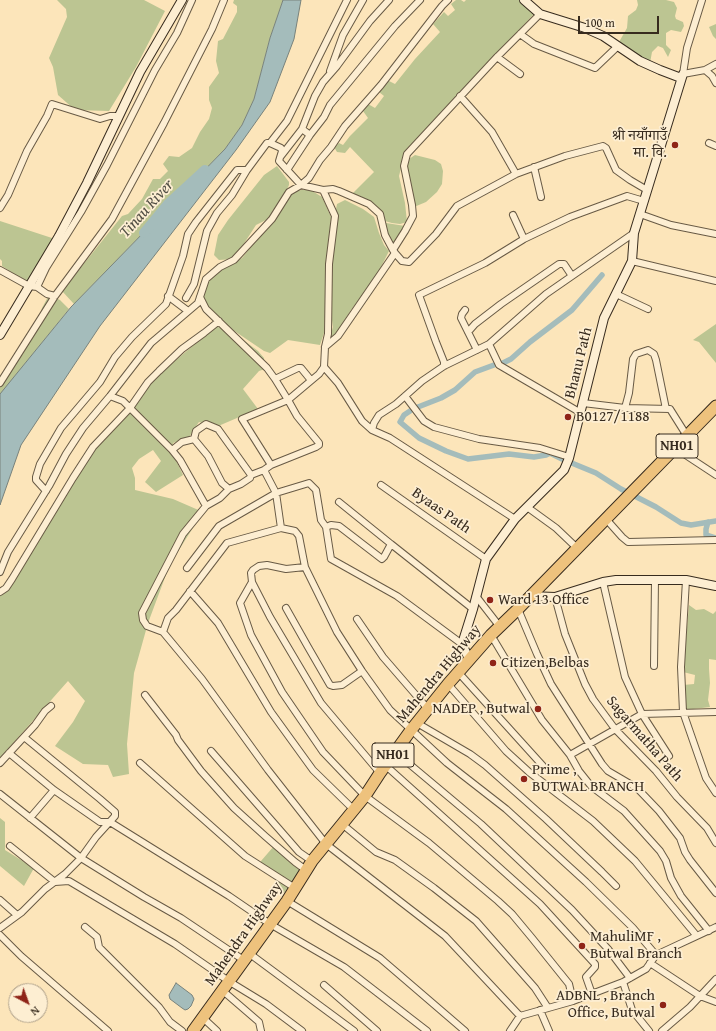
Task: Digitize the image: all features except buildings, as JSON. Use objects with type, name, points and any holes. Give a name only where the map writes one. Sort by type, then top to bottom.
[{"type":"highway","name":"Mahendra Highway","points":[[193,1031],[248,957],[287,901],[309,865],[365,796],[382,769],[458,672],[491,636],[716,406]]},
{"type":"street","points":[[33,287],[87,183],[140,72],[182,0]]},
{"type":"street","points":[[0,335],[46,268],[81,212],[107,165],[155,70],[177,33],[192,0]]},
{"type":"street","points":[[0,383],[55,296],[112,219],[164,123],[212,29],[224,0]]},
{"type":"street","points":[[186,298],[194,284],[207,231],[217,213],[232,195],[246,170],[267,143],[270,143],[287,121],[347,0]]},
{"type":"street","points":[[328,76],[339,50],[343,35],[363,0]]},
{"type":"street","points":[[281,156],[302,129],[315,96],[328,76],[370,21],[389,0]]},
{"type":"street","points":[[287,170],[324,117],[335,98],[395,26],[420,0]]},
{"type":"street","points":[[0,572],[8,552],[46,491],[78,435],[152,344],[198,303],[206,279],[220,267],[234,260],[272,219],[289,192],[309,178],[320,160],[345,126],[381,85],[448,0]]},
{"type":"street","points":[[524,0],[540,14],[585,28],[602,36],[640,60],[660,70],[682,76],[705,70],[716,64]]},
{"type":"street","points":[[682,76],[687,48],[702,0]]},
{"type":"street","points":[[325,347],[338,336],[394,251],[413,216],[404,166],[407,154],[497,56],[540,14]]},
{"type":"street","points":[[520,34],[534,44],[596,68],[618,46]]},
{"type":"street","points":[[497,56],[520,74]]},
{"type":"street","points":[[705,70],[712,76],[716,83]]},
{"type":"street","name":"Bhanu Path","points":[[462,644],[486,559],[515,519],[564,470],[569,458],[604,318],[632,261],[634,233],[682,76]]},
{"type":"street","points":[[460,96],[492,132],[516,174]]},
{"type":"street","points":[[0,208],[8,195],[27,151],[52,104],[100,119],[110,116],[119,116]]},
{"type":"street","points":[[302,129],[310,135]]},
{"type":"street","points":[[270,143],[281,148],[282,152],[279,161],[301,185],[323,190],[333,189],[369,204],[380,214],[385,235],[394,251],[402,261],[409,262],[436,234],[457,206],[516,174],[565,156],[603,146],[606,148],[616,170],[647,190]]},
{"type":"street","points":[[709,143],[716,146]]},
{"type":"street","points":[[534,167],[541,197]]},
{"type":"street","points":[[46,491],[36,480],[36,477],[40,464],[61,428],[100,382],[115,357],[132,337],[166,304],[183,256],[188,234],[237,170],[246,170]]},
{"type":"street","points":[[271,465],[242,419],[288,400],[319,374],[324,367],[325,347],[328,334],[329,264],[335,216],[323,190]]},
{"type":"street","points":[[444,366],[444,362],[419,295],[485,263],[524,239],[570,217],[626,196],[644,201]]},
{"type":"street","points":[[640,214],[671,225],[716,234]]},
{"type":"street","points":[[513,215],[524,239]]},
{"type":"street","points":[[372,430],[379,415],[405,396],[422,381],[444,366],[489,344],[546,294],[634,233]]},
{"type":"street","points":[[632,261],[716,281]]},
{"type":"street","points":[[468,332],[475,324],[501,304],[559,264],[564,264],[572,276]]},
{"type":"street","points":[[0,270],[47,294],[55,296]]},
{"type":"street","points":[[616,294],[648,309]]},
{"type":"street","points":[[168,296],[188,312]]},
{"type":"street","points":[[200,297],[206,308],[267,368],[297,416],[319,442],[319,445],[251,475],[250,478],[229,489],[220,498],[206,506],[183,534],[142,613],[143,620],[147,626],[163,632],[202,679],[268,770],[326,844],[445,936],[520,1016]]},
{"type":"street","points":[[465,310],[462,314],[462,318],[477,350]]},
{"type":"street","points":[[0,592],[6,588],[12,579],[93,447],[130,408],[148,382],[159,371],[182,349],[219,321]]},
{"type":"street","points":[[489,344],[499,365],[581,413]]},
{"type":"street","points":[[625,408],[629,393],[633,359],[636,354],[648,350],[654,354],[656,360],[666,409]]},
{"type":"street","points":[[324,367],[338,383],[362,422],[372,430],[390,438],[515,519]]},
{"type":"street","points":[[275,379],[298,368],[301,368],[310,379],[312,379]]},
{"type":"street","points":[[110,396],[123,401],[172,450],[180,460],[206,506]]},
{"type":"street","points":[[405,396],[424,421],[434,427],[479,439],[540,448],[569,458]]},
{"type":"street","points":[[583,402],[625,408],[670,409],[687,436]]},
{"type":"street","points":[[194,439],[196,431],[206,424],[218,429],[251,475]]},
{"type":"street","points":[[172,450],[182,442],[194,439]]},
{"type":"street","points":[[194,439],[208,456],[222,484],[229,489]]},
{"type":"street","points":[[675,448],[716,475]]},
{"type":"street","points":[[264,470],[276,493],[281,528]]},
{"type":"street","points":[[187,568],[220,526],[276,493],[309,483],[316,490],[321,520],[326,527],[331,559],[397,596],[462,644],[469,659]]},
{"type":"street","name":"Byaas Path","points":[[381,485],[486,559]]},
{"type":"street","points":[[339,502],[473,609]]},
{"type":"street","points":[[527,507],[556,528],[577,548]]},
{"type":"street","points":[[606,519],[622,538],[628,542],[716,540]]},
{"type":"street","points":[[326,527],[332,525],[339,526],[382,559],[391,544]]},
{"type":"street","points":[[163,632],[168,618],[176,610],[227,543],[281,528],[297,532],[305,567],[337,632],[362,671],[390,710],[414,727],[470,754],[485,765],[616,886]]},
{"type":"street","points":[[305,567],[286,569],[267,565],[259,566],[251,573],[252,582],[270,618],[321,703],[382,769],[540,904],[595,964],[595,967],[586,976],[592,994]]},
{"type":"street","points":[[654,666],[655,579]]},
{"type":"street","points":[[530,596],[555,597],[603,582],[616,580],[686,580],[716,586]]},
{"type":"street","points":[[686,580],[681,667],[683,712],[706,778],[716,793]]},
{"type":"street","points":[[252,582],[240,603],[251,635],[282,692],[323,752],[365,796],[429,843],[512,914],[569,984],[573,1001]]},
{"type":"street","points":[[603,582],[625,676],[642,714],[669,756]]},
{"type":"street","points":[[190,591],[218,623],[271,712],[313,770],[353,809]]},
{"type":"street","points":[[476,596],[500,627]]},
{"type":"street","name":"Sagarmatha Path","points":[[555,597],[565,634],[585,684],[593,699],[615,729],[656,771],[677,797],[707,828],[716,843]]},
{"type":"street","points":[[286,608],[330,684],[333,686],[342,685],[362,671]]},
{"type":"street","points":[[518,609],[536,654],[551,684],[602,764],[608,771],[637,788],[659,811],[680,838],[685,852],[690,860],[716,893]]},
{"type":"street","points":[[358,619],[383,658],[428,709]]},
{"type":"street","points":[[491,636],[542,720],[570,755],[579,771],[591,786],[624,811],[660,851],[666,860],[671,878],[681,896],[708,930]]},
{"type":"street","points":[[458,672],[543,766]]},
{"type":"street","points":[[448,684],[506,751],[529,772],[593,820],[635,861],[696,935]]},
{"type":"street","points":[[145,695],[176,735],[178,740],[201,771],[234,808],[295,862],[309,865]]},
{"type":"street","points":[[0,763],[35,726],[45,711],[51,706]]},
{"type":"street","points":[[570,755],[642,714],[714,712]]},
{"type":"street","points":[[414,727],[448,763],[506,809],[580,877],[633,928],[656,955]]},
{"type":"street","points":[[0,928],[35,900],[45,889],[55,882],[81,858],[96,837],[115,816],[115,812],[24,737]]},
{"type":"street","points":[[211,751],[309,865]]},
{"type":"street","points":[[395,752],[481,824],[572,910],[608,949],[630,978]]},
{"type":"street","points":[[9,753],[54,790],[100,822],[110,822],[229,896],[270,924],[344,967],[427,1031]]},
{"type":"street","points":[[140,763],[245,856],[295,888]]},
{"type":"street","points":[[30,818],[54,790]]},
{"type":"street","points":[[0,794],[81,858],[144,897],[248,957],[354,1031]]},
{"type":"street","points":[[342,824],[376,852],[395,860],[434,888],[476,922],[535,988],[548,1008]]},
{"type":"street","points":[[10,846],[55,882],[69,881],[175,944],[226,986],[259,1022],[261,1031]]},
{"type":"street","points":[[0,900],[17,915]]},
{"type":"street","points":[[287,901],[380,958],[464,1031]]},
{"type":"street","points":[[86,927],[97,937],[99,947],[159,1006],[170,1022],[182,1031]]},
{"type":"street","points":[[510,1031],[520,1016],[573,1001],[623,982],[646,969],[656,955],[696,935],[716,927]]},
{"type":"street","points":[[0,935],[21,956],[108,1031]]},
{"type":"street","points":[[650,963],[700,996],[716,1002]]},
{"type":"street","points":[[662,1031],[690,1007],[716,979]]},
{"type":"street","points":[[623,982],[632,1010],[650,1031]]},
{"type":"street","points":[[324,985],[376,1031]]},
{"type":"street","points":[[226,986],[266,1004],[302,1031]]},
{"type":"street","points":[[540,1010],[549,1031]]},
{"type":"street","points":[[203,1018],[217,1031]]},
{"type":"green space","points":[[57,0],[144,0],[165,11],[136,67],[109,111],[75,110],[58,95],[53,67],[49,58],[67,17],[66,9]]},
{"type":"green space","points":[[234,0],[283,0],[270,38],[254,99],[242,125],[225,149],[74,304],[62,291],[122,216],[128,214],[142,199],[153,179],[160,179],[168,171],[163,164],[169,156],[179,157],[192,148],[209,119],[212,108],[209,100],[209,87],[219,73],[216,61],[218,41],[223,39],[237,12],[237,6],[233,3]]},
{"type":"green space","points":[[456,0],[461,0],[464,2],[466,0],[519,0],[534,14],[405,152],[399,176],[405,203],[407,222],[400,224],[381,220],[370,208],[349,197],[374,172],[350,147],[345,153],[337,152],[334,147],[339,143],[343,145],[368,118],[363,111],[368,104],[375,108],[384,96],[379,92],[387,80],[395,84],[415,59],[440,32],[433,24],[444,12],[448,16],[455,10],[451,4]]},
{"type":"green space","points":[[637,0],[666,0],[674,2],[677,8],[675,16],[676,19],[683,22],[684,26],[681,32],[671,30],[666,33],[666,45],[671,50],[668,57],[663,48],[658,46],[652,52],[650,63],[624,48],[619,42],[627,28],[628,16],[636,10],[638,5]]},
{"type":"green space","points":[[716,24],[716,39],[709,27]]},
{"type":"green space","points":[[415,155],[435,160],[441,164],[443,171],[442,184],[437,192],[426,202],[414,207],[405,164]]},
{"type":"green space","points":[[277,166],[289,182],[281,202],[268,219],[256,225],[234,259],[219,260],[214,255],[218,235],[264,175]]},
{"type":"green space","points":[[309,189],[322,197],[331,217],[324,333],[320,345],[288,340],[270,353],[264,351],[215,319],[203,299],[209,280],[216,273],[242,258],[294,191]]},
{"type":"green space","points":[[345,200],[363,209],[374,217],[384,245],[389,251],[376,277],[351,310],[333,339],[329,340],[333,327],[331,314],[334,219],[337,204]]},
{"type":"green space","points":[[0,221],[55,239],[31,279],[25,281],[2,266],[2,261],[0,259]]},
{"type":"green space","points":[[380,222],[405,226],[391,250],[383,239]]},
{"type":"green space","points":[[49,295],[60,300],[69,309],[0,395],[0,377],[8,370],[34,334],[42,308]]},
{"type":"green space","points":[[716,324],[716,363],[699,342],[693,340]]},
{"type":"green space","points":[[216,326],[242,339],[258,351],[264,358],[265,369],[259,371],[243,389],[258,409],[216,427],[199,422],[189,437],[173,443],[172,452],[183,475],[156,492],[145,482],[161,461],[153,450],[139,459],[132,468],[135,478],[135,490],[173,499],[203,512],[170,564],[148,623],[134,673],[127,744],[129,774],[113,777],[108,765],[83,764],[55,746],[73,722],[85,701],[68,681],[0,758],[0,594],[94,441],[101,437],[148,384]]},
{"type":"green space","points":[[689,605],[696,610],[704,609],[713,614],[716,611],[716,660],[709,659],[710,683],[708,700],[710,707],[685,710],[683,685],[694,684],[695,675],[683,672]]},
{"type":"green space","points":[[0,818],[5,822],[5,850],[34,868],[24,886],[0,866]]},
{"type":"green space","points":[[274,846],[300,870],[284,893],[276,888],[278,881],[269,875],[259,865]]},
{"type":"water","points":[[283,0],[301,0],[294,39],[270,102],[236,150],[100,326],[21,445],[0,505],[0,394],[71,307],[225,149],[242,125],[254,99],[270,38]]},
{"type":"water","points":[[176,983],[192,995],[194,999],[188,1009],[185,1010],[170,999],[169,995]]},
{"type":"waterway","name":"Tinau River","points":[[144,233],[168,204],[205,170]]},
{"type":"waterway","points":[[503,363],[511,359],[530,342],[572,310],[602,275]]},
{"type":"waterway","points":[[418,407],[441,398],[455,390],[475,372],[494,365]]},
{"type":"waterway","points":[[410,411],[404,415],[400,422],[419,438],[446,451],[468,459],[509,454],[534,457],[550,453],[596,473],[681,523],[691,525],[716,521]]},
{"type":"waterway","points":[[708,522],[706,535],[716,538]]},
{"type":"place","name":"श्री नयाँगाउँ मा. वि.","points":[[675,145]]},
{"type":"place","name":"B0127/1188","points":[[568,417]]},
{"type":"place","name":"Ward 13 Office","points":[[490,600]]},
{"type":"place","name":"Citizen,Belbas","points":[[493,663]]},
{"type":"place","name":"NADEP , Butwal","points":[[538,709]]},
{"type":"place","name":"Prime , BUTWAL BRANCH","points":[[524,779]]},
{"type":"place","name":"MahuliMF , Butwal Branch","points":[[582,946]]},
{"type":"place","name":"ADBNL , Branch Office, Butwal","points":[[663,1005]]}]
